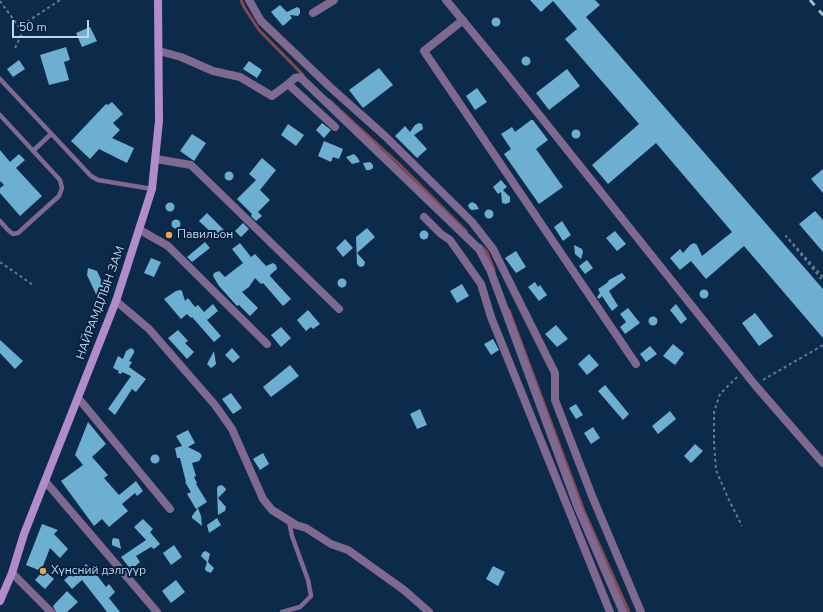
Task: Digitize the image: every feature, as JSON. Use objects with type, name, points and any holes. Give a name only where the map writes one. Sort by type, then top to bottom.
[{"type":"main road","name":"НАЙРАМДЛЫН ЗАМ","points":[[0,601],[12,573],[24,534],[79,399],[116,301],[152,189],[159,121],[158,0]]},
{"type":"street","points":[[249,0],[261,21],[330,87],[385,136],[472,222],[493,249],[555,373],[555,400],[592,496],[641,612]]},
{"type":"street","points":[[313,13],[334,0]]},
{"type":"street","points":[[446,0],[755,385],[823,463]]},
{"type":"street","points":[[463,20],[424,51],[636,364]]},
{"type":"street","points":[[158,51],[181,57],[213,71],[240,77],[272,96],[295,78],[300,77],[479,249],[491,272],[578,508],[623,612]]},
{"type":"street","points":[[288,84],[335,127]]},
{"type":"street","points":[[156,159],[191,165],[338,309]]},
{"type":"street","points":[[424,217],[441,234],[450,240],[482,284],[491,317],[610,612]]},
{"type":"street","points":[[140,230],[168,246],[267,344]]},
{"type":"street","points":[[116,301],[150,329],[215,405],[232,429],[263,499],[272,510],[296,525],[306,528],[331,544],[348,550],[404,590],[429,612]]},
{"type":"street","points":[[79,399],[170,509]]},
{"type":"street","points":[[45,481],[157,612]]},
{"type":"street","points":[[12,573],[51,612]]},
{"type":"lane","points":[[0,79],[91,176],[98,180],[152,189]]},
{"type":"lane","points":[[0,115],[60,180],[62,188],[59,196],[18,233],[13,234],[0,221]]},
{"type":"lane","points":[[33,151],[51,134]]},
{"type":"lane","points":[[282,612],[300,607],[311,596],[308,580],[292,536],[289,521]]},
{"type":"path","points":[[0,1],[19,27],[60,0]]},
{"type":"path","points":[[15,48],[27,22]]},
{"type":"path","points":[[823,277],[786,236],[823,281]]},
{"type":"path","points":[[0,262],[33,285]]},
{"type":"path","points":[[755,385],[823,345]]},
{"type":"path","points":[[742,526],[716,470],[714,412],[720,394],[744,371]]},
{"type":"building","points":[[530,0],[595,0],[600,5],[586,17],[823,289],[823,338],[744,246],[706,279],[691,261],[680,270],[670,258],[680,249],[683,253],[690,245],[694,243],[697,245],[702,256],[732,232],[656,143],[608,184],[592,165],[639,124],[565,39],[577,29],[553,1],[541,12]]},
{"type":"building","points":[[280,5],[287,12],[297,7],[300,9],[300,13],[298,16],[290,15],[292,18],[283,26],[271,12]]},
{"type":"building","points":[[494,18],[498,18],[500,22],[498,26],[494,26],[492,24],[492,20]]},
{"type":"building","points":[[90,27],[97,41],[82,47],[76,33]]},
{"type":"building","points":[[66,47],[70,60],[64,62],[69,80],[49,85],[40,55]]},
{"type":"building","points":[[524,57],[528,57],[530,61],[528,65],[524,65],[522,63],[522,59]]},
{"type":"building","points":[[19,60],[25,69],[13,77],[7,69]]},
{"type":"building","points":[[249,61],[262,70],[257,78],[243,69]]},
{"type":"building","points":[[379,68],[393,85],[363,108],[349,90]]},
{"type":"building","points":[[567,69],[580,86],[549,110],[536,93]]},
{"type":"building","points":[[477,88],[487,102],[475,110],[466,96]]},
{"type":"building","points":[[112,102],[123,114],[113,123],[120,130],[112,138],[134,148],[127,163],[99,149],[90,159],[71,141],[106,104],[108,105]]},
{"type":"building","points":[[533,120],[548,140],[536,149],[563,187],[539,204],[504,154],[511,149],[501,134],[512,127],[515,132]]},
{"type":"building","points":[[322,123],[331,130],[324,138],[316,130]]},
{"type":"building","points":[[419,123],[422,124],[423,129],[414,135],[427,149],[417,158],[395,136],[405,126],[410,132],[415,125]]},
{"type":"building","points":[[288,124],[304,135],[296,146],[281,135]]},
{"type":"building","points":[[574,130],[578,130],[580,134],[578,138],[574,138],[572,136],[572,132]]},
{"type":"building","points":[[192,134],[206,143],[194,161],[180,151]]},
{"type":"building","points":[[324,141],[343,149],[339,159],[333,157],[331,162],[318,156]]},
{"type":"building","points":[[0,150],[10,162],[19,154],[25,160],[16,168],[42,196],[20,216],[0,193],[0,188],[4,185],[0,181]]},
{"type":"building","points":[[354,154],[360,162],[352,164],[346,157]]},
{"type":"building","points":[[262,158],[276,170],[260,190],[270,200],[258,212],[262,216],[256,221],[251,216],[252,214],[237,199],[256,180],[249,174]]},
{"type":"building","points":[[370,162],[373,165],[373,168],[366,170],[363,163]]},
{"type":"building","points":[[823,169],[823,193],[811,179]]},
{"type":"building","points":[[227,172],[231,172],[233,176],[231,180],[227,180],[225,178],[225,174]]},
{"type":"building","points":[[501,180],[507,187],[503,190],[510,197],[510,202],[506,204],[502,203],[501,192],[498,194],[493,187]]},
{"type":"building","points":[[472,202],[476,204],[479,209],[470,209],[468,206]]},
{"type":"building","points":[[168,203],[172,203],[174,207],[172,211],[168,211],[166,209],[166,205]]},
{"type":"building","points":[[487,210],[491,210],[493,214],[491,218],[487,218],[485,216],[485,212]]},
{"type":"building","points":[[815,211],[823,220],[823,252],[799,224]]},
{"type":"building","points":[[207,213],[224,230],[217,238],[199,221]]},
{"type":"building","points":[[174,220],[178,220],[180,224],[178,228],[174,228],[172,226],[172,222]]},
{"type":"building","points":[[562,221],[571,235],[563,241],[554,227]]},
{"type":"building","points":[[243,223],[249,229],[241,237],[235,231]]},
{"type":"building","points":[[367,228],[375,237],[357,253],[365,262],[364,266],[360,267],[357,264],[356,237]]},
{"type":"building","points":[[422,231],[426,231],[428,235],[426,239],[422,239],[420,237],[420,233]]},
{"type":"building","points":[[615,231],[626,244],[617,251],[606,238]]},
{"type":"building","points":[[345,239],[353,248],[343,257],[336,248]]},
{"type":"building","points":[[205,242],[210,248],[192,262],[187,257]]},
{"type":"building","points":[[240,243],[251,257],[255,254],[266,266],[273,263],[276,265],[277,269],[270,276],[291,299],[283,306],[263,283],[261,284],[255,278],[249,287],[242,292],[258,308],[250,316],[239,305],[237,306],[219,286],[213,276],[214,273],[219,271],[225,277],[243,263],[232,249]]},
{"type":"building","points":[[574,245],[582,249],[583,252],[581,259],[575,254]]},
{"type":"building","points":[[516,251],[526,267],[516,273],[505,258]]},
{"type":"building","points":[[151,258],[161,262],[154,277],[144,273]]},
{"type":"building","points":[[587,260],[593,268],[585,274],[579,266]]},
{"type":"building","points":[[88,268],[97,271],[106,290],[101,305],[87,275]]},
{"type":"building","points":[[622,273],[626,278],[609,291],[618,306],[612,311],[602,296],[599,299],[597,297],[600,293],[598,289],[609,280]]},
{"type":"building","points":[[340,279],[344,279],[346,283],[344,287],[340,287],[338,285],[338,281]]},
{"type":"building","points":[[535,282],[538,287],[540,285],[547,295],[539,301],[528,287]]},
{"type":"building","points":[[462,284],[469,296],[457,303],[450,291]]},
{"type":"building","points":[[180,290],[182,291],[185,301],[188,298],[195,307],[198,305],[204,312],[213,304],[218,311],[207,320],[221,336],[214,342],[192,317],[191,318],[187,314],[181,319],[164,299]]},
{"type":"building","points":[[702,290],[706,290],[708,294],[706,298],[702,298],[700,296],[700,292]]},
{"type":"building","points":[[676,304],[687,319],[681,324],[670,310]]},
{"type":"building","points":[[628,308],[640,323],[625,334],[620,327],[626,322],[620,314]]},
{"type":"building","points":[[308,310],[320,324],[313,329],[311,327],[306,331],[297,320]]},
{"type":"building","points":[[755,313],[773,336],[759,346],[742,323]]},
{"type":"building","points":[[651,317],[655,317],[657,321],[655,325],[651,325],[649,323],[649,319]]},
{"type":"building","points":[[556,325],[568,339],[557,347],[545,334]]},
{"type":"building","points":[[281,327],[291,338],[281,347],[271,335]]},
{"type":"building","points":[[178,330],[188,341],[185,343],[194,352],[187,359],[168,338]]},
{"type":"building","points":[[493,339],[499,350],[491,355],[484,344]]},
{"type":"building","points":[[0,340],[23,361],[15,369],[0,353]]},
{"type":"building","points":[[673,344],[684,353],[675,365],[663,356]]},
{"type":"building","points":[[650,346],[657,354],[646,362],[640,354]]},
{"type":"building","points":[[131,348],[134,350],[134,353],[129,361],[132,362],[129,367],[146,379],[136,392],[132,389],[115,415],[108,409],[131,376],[122,372],[121,374],[118,373],[119,371],[113,368],[118,356],[123,359],[126,351]]},
{"type":"building","points":[[232,348],[240,357],[233,363],[225,355]]},
{"type":"building","points":[[214,351],[216,364],[211,368],[207,364]]},
{"type":"building","points":[[589,354],[599,365],[587,375],[578,364]]},
{"type":"building","points":[[290,365],[299,376],[271,397],[263,387]]},
{"type":"building","points":[[605,385],[629,414],[623,420],[598,391]]},
{"type":"building","points":[[231,393],[242,408],[233,414],[222,399]]},
{"type":"building","points":[[576,404],[583,415],[576,419],[569,408]]},
{"type":"building","points":[[420,409],[427,425],[417,429],[410,414]]},
{"type":"building","points":[[670,411],[676,419],[658,434],[652,426]]},
{"type":"building","points":[[88,422],[106,444],[92,457],[108,475],[104,478],[119,495],[136,481],[143,491],[137,496],[135,493],[122,504],[128,511],[109,527],[102,519],[94,526],[61,481],[83,465],[75,455]]},
{"type":"building","points":[[593,427],[600,438],[591,444],[584,433]]},
{"type":"building","points":[[188,430],[195,443],[188,447],[200,453],[202,456],[199,461],[192,463],[196,476],[194,477],[197,483],[196,484],[207,502],[196,509],[187,494],[191,492],[185,482],[180,458],[177,458],[175,448],[182,446],[176,436]]},
{"type":"building","points":[[695,444],[703,451],[691,463],[684,456]]},
{"type":"building","points":[[263,453],[269,464],[260,470],[253,459]]},
{"type":"building","points":[[153,455],[157,455],[159,459],[157,463],[153,463],[151,461],[151,457]]},
{"type":"building","points":[[222,485],[226,489],[218,498],[226,507],[225,511],[218,515],[217,489],[218,486]]},
{"type":"building","points":[[198,508],[201,516],[202,526],[192,518]]},
{"type":"building","points":[[217,518],[221,525],[209,533],[207,525]]},
{"type":"building","points":[[143,519],[153,529],[150,532],[160,544],[154,549],[151,547],[136,556],[140,562],[131,570],[121,557],[146,540],[134,527]]},
{"type":"building","points":[[42,524],[58,530],[54,534],[68,549],[60,558],[50,548],[41,571],[26,565]]},
{"type":"building","points":[[113,538],[119,539],[121,549],[112,545]]},
{"type":"building","points":[[174,545],[182,557],[171,565],[163,553]]},
{"type":"building","points":[[206,551],[210,554],[208,562],[214,568],[211,573],[206,571],[205,569],[207,562],[201,556],[203,552]]},
{"type":"building","points":[[86,564],[106,587],[109,584],[115,592],[109,598],[120,612],[107,612],[82,580],[72,589],[64,580],[71,574],[73,577]]},
{"type":"building","points":[[493,566],[505,572],[498,586],[486,579]]},
{"type":"building","points":[[44,570],[54,579],[45,589],[35,580]]},
{"type":"building","points":[[176,580],[185,592],[171,603],[162,591]]},
{"type":"building","points":[[67,591],[78,602],[67,612],[56,612],[53,606]]},
{"type":"waterway","points":[[241,0],[259,30],[303,75]]},
{"type":"waterway","points":[[329,100],[399,164],[466,231]]},
{"type":"waterway","points":[[480,245],[487,252],[494,270]]},
{"type":"waterway","points":[[509,310],[584,511],[629,612]]},
{"type":"railway","points":[[810,0],[823,15]]},
{"type":"place","name":"Павильон","points":[[169,235]]},
{"type":"place","name":"Хүнсний дэлгүүр","points":[[43,571]]}]
